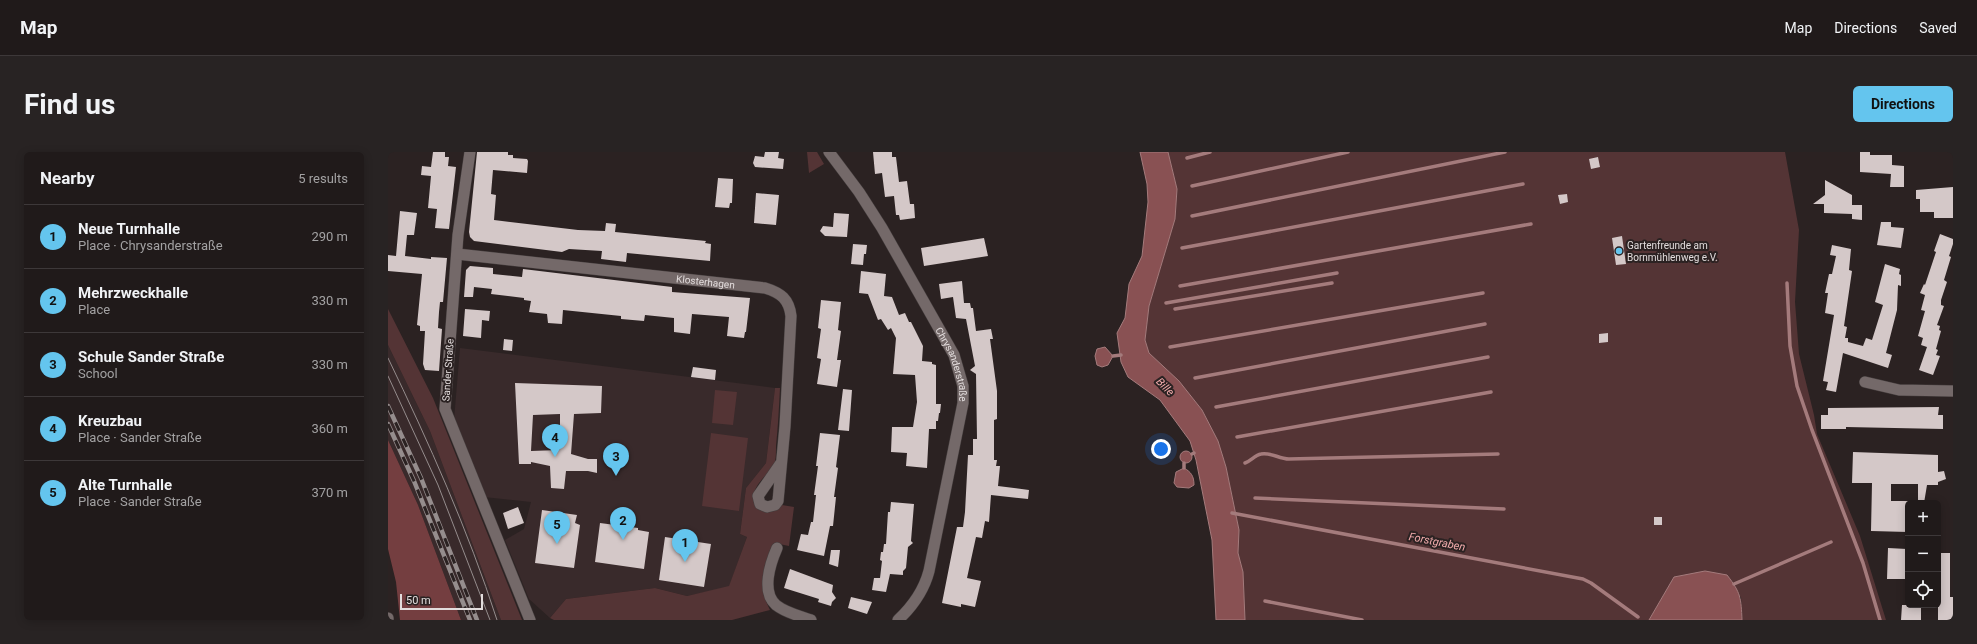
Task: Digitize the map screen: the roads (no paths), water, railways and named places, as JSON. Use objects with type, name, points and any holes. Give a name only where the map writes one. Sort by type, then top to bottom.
[{"type":"street","name":"Sander Straße","points":[[470,152],[457,254],[445,409],[530,620]]},
{"type":"street","name":"Chrysanderstraße","points":[[829,152],[859,192],[908,272],[954,355],[963,386],[963,403],[926,583],[919,596],[898,620]]},
{"type":"street","name":"Klosterhagen","points":[[457,254],[765,288],[778,292],[785,298],[790,307],[791,316],[781,463]]},
{"type":"street","points":[[1865,382],[1900,390],[1953,391]]},
{"type":"street","points":[[777,548],[771,561],[769,576],[769,594],[772,601],[777,606],[791,614],[811,620]]},
{"type":"water","name":"Bille","points":[[1140,152],[1168,152],[1177,189],[1175,219],[1149,306],[1145,340],[1149,353],[1179,381],[1202,410],[1218,441],[1226,467],[1239,530],[1238,553],[1243,572],[1245,620],[1216,620],[1212,540],[1196,460],[1190,441],[1160,400],[1128,377],[1121,362],[1117,333],[1125,318],[1129,284],[1142,256],[1148,202],[1147,184]]},
{"type":"water","points":[[1105,347],[1113,356],[1108,365],[1102,367],[1097,365],[1095,356],[1097,349]]},
{"type":"water","points":[[1184,451],[1188,451],[1192,457],[1188,463],[1184,463],[1180,459],[1180,455]]},
{"type":"water","points":[[1184,468],[1193,477],[1194,485],[1189,488],[1177,487],[1174,483],[1176,472]]},
{"type":"water","points":[[1705,571],[1727,575],[1738,591],[1742,620],[1649,620],[1674,577]]},
{"type":"waterway","points":[[1187,158],[1210,152]]},
{"type":"waterway","points":[[1192,186],[1348,152]]},
{"type":"waterway","points":[[1192,216],[1505,152]]},
{"type":"waterway","points":[[1182,248],[1523,184]]},
{"type":"waterway","points":[[1180,286],[1531,224]]},
{"type":"waterway","points":[[1166,303],[1337,273]]},
{"type":"waterway","points":[[1175,309],[1332,283]]},
{"type":"waterway","points":[[1787,283],[1790,346],[1797,386],[1812,430],[1863,563],[1880,620]]},
{"type":"waterway","points":[[1170,347],[1483,293]]},
{"type":"waterway","points":[[1195,378],[1485,324]]},
{"type":"waterway","points":[[1113,356],[1121,355]]},
{"type":"waterway","points":[[1216,407],[1488,357]]},
{"type":"waterway","points":[[1237,437],[1491,392]]},
{"type":"waterway","points":[[1245,463],[1261,454],[1289,459],[1498,454]]},
{"type":"waterway","points":[[1184,463],[1184,468]]},
{"type":"waterway","points":[[1255,498],[1504,509]]},
{"type":"waterway","name":"Forstgraben","points":[[1232,513],[1583,579],[1591,583],[1638,617]]},
{"type":"waterway","points":[[1734,584],[1831,542]]},
{"type":"waterway","points":[[1265,601],[1362,620]]},
{"type":"tram line","points":[[388,358],[461,520],[497,620]]},
{"type":"tram line","points":[[388,376],[438,485],[490,620]]},
{"type":"railway","points":[[388,406],[421,478],[477,620]]},
{"type":"railway","points":[[388,424],[414,481],[470,620]]},
{"type":"place","name":"Gartenfreunde am Bornmühlenweg e.V.","points":[[1619,251]]},
{"type":"place","name":"Kreuzbau","points":[[555,457]]},
{"type":"place","name":"Schule Sander Straße","points":[[616,476]]},
{"type":"place","name":"Mehrzweckhalle","points":[[623,540]]},
{"type":"place","name":"Alte Turnhalle","points":[[557,544]]},
{"type":"place","name":"Neue Turnhalle","points":[[685,562]]}]
